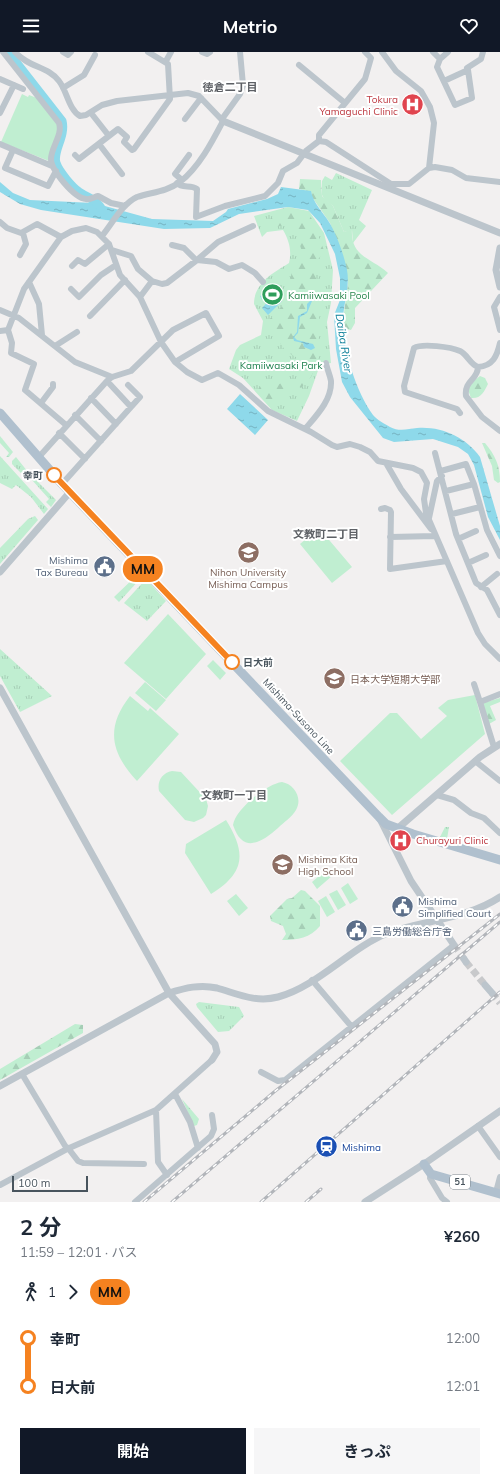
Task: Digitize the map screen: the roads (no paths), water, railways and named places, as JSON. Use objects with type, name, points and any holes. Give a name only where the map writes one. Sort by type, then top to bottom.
[{"type":"main road","name":"Mishima-Susono Line","points":[[0,413],[62,484],[386,824],[397,829],[500,860]]},
{"type":"main road","points":[[424,1164],[432,1174]]},
{"type":"main road","name":"51","points":[[432,1174],[498,1193]]},
{"type":"street","points":[[3,52],[58,123],[60,129],[51,157],[52,166]]},
{"type":"street","points":[[15,52],[23,60],[52,74],[63,88],[78,115],[86,115],[102,105],[117,101],[188,92],[194,93],[201,98],[210,110],[223,120],[500,233]]},
{"type":"street","points":[[63,52],[68,55],[71,52]]},
{"type":"street","points":[[75,155],[78,159],[118,130],[127,137],[124,142],[132,150],[134,149],[170,99],[168,64],[166,61],[148,52]]},
{"type":"street","points":[[166,61],[171,52]]},
{"type":"street","points":[[202,52],[207,54],[210,52]]},
{"type":"street","points":[[102,236],[124,207],[137,197],[152,194],[180,182],[206,150],[240,94],[243,85],[240,52]]},
{"type":"street","points":[[319,141],[319,135],[365,79],[371,58],[365,52]]},
{"type":"street","points":[[382,52],[396,71],[421,92],[430,107],[434,123],[429,168]]},
{"type":"street","points":[[432,52],[440,59]]},
{"type":"street","points":[[448,52],[440,59],[437,67],[455,105],[472,98],[467,68],[481,59],[483,52]]},
{"type":"street","points":[[63,88],[84,75],[95,55]]},
{"type":"street","points":[[299,65],[345,103]]},
{"type":"street","points":[[444,81],[468,70]]},
{"type":"street","points":[[0,79],[23,89]]},
{"type":"street","points":[[0,113],[14,85]]},
{"type":"street","points":[[185,120],[201,98]]},
{"type":"street","points":[[91,113],[109,136]]},
{"type":"street","points":[[189,154],[175,174],[180,182],[179,186],[193,186],[197,189],[196,216],[201,216],[225,206],[265,196],[278,183],[283,171],[296,163],[319,141],[326,142],[391,184],[410,184],[429,168],[443,168],[452,170],[466,178],[500,182]]},
{"type":"street","points":[[0,144],[52,166],[74,194],[88,200],[96,196],[124,207]]},
{"type":"street","points":[[99,144],[122,174]]},
{"type":"street","points":[[13,150],[5,168],[48,186],[56,171]]},
{"type":"street","points":[[0,222],[11,230],[23,233],[37,224],[61,237]]},
{"type":"street","points":[[111,247],[131,256],[138,269],[152,281],[165,284],[218,242],[253,226]]},
{"type":"street","points":[[66,425],[25,390],[34,364],[12,354],[12,343],[8,330],[20,295],[61,237],[82,228],[91,229],[102,236],[111,247],[116,265],[125,280],[140,297],[161,342],[175,362],[187,372],[202,380],[218,373],[239,385],[268,412],[304,428],[337,447],[350,444],[364,448],[370,452],[377,461],[413,468],[421,472],[427,483],[424,507],[435,535],[478,633],[485,644],[500,659]]},
{"type":"street","points":[[20,255],[26,244],[23,233]]},
{"type":"street","points":[[172,245],[184,248],[197,260],[216,262],[229,269],[242,265],[255,273],[263,282]]},
{"type":"street","points":[[72,266],[78,260],[85,264],[111,247]]},
{"type":"street","points":[[500,248],[496,270],[500,287]]},
{"type":"street","points":[[71,289],[79,297],[101,275],[116,265]]},
{"type":"street","points":[[90,316],[125,280]]},
{"type":"street","points":[[140,297],[152,281]]},
{"type":"street","points":[[29,282],[39,304],[42,335]]},
{"type":"street","points":[[500,297],[494,307],[500,330]]},
{"type":"street","points":[[0,310],[14,316],[42,335],[75,362],[109,379],[131,407]]},
{"type":"street","points":[[38,458],[66,425],[109,379],[133,370],[173,330],[205,313],[209,316],[219,336],[175,362]]},
{"type":"street","points":[[0,331],[8,330]]},
{"type":"street","points":[[55,346],[77,332]]},
{"type":"street","points":[[460,413],[457,409],[405,392],[404,386],[412,352],[416,347],[422,345],[460,351],[470,362],[478,367],[488,365],[494,361],[500,343]]},
{"type":"street","points":[[304,428],[320,411],[329,394],[331,382],[326,363]]},
{"type":"street","points":[[478,367],[477,374],[468,383],[466,396],[482,417],[500,429]]},
{"type":"street","points":[[41,403],[53,387],[53,384]]},
{"type":"street","points":[[62,484],[140,397],[128,385]]},
{"type":"street","points":[[91,398],[116,424]]},
{"type":"street","points":[[75,415],[101,441]]},
{"type":"street","points":[[59,433],[85,459]]},
{"type":"street","points":[[435,453],[458,539],[476,583],[487,590],[497,602],[500,615]]},
{"type":"street","points":[[386,463],[401,489],[435,535]]},
{"type":"street","points":[[429,518],[439,476],[441,473],[465,463],[474,484],[487,530],[500,556]]},
{"type":"street","points":[[446,491],[474,484]]},
{"type":"street","points":[[0,572],[70,492]]},
{"type":"street","points":[[452,514],[480,507]]},
{"type":"street","points":[[381,509],[385,508],[390,511],[390,569],[447,561]]},
{"type":"street","points":[[458,539],[476,531]]},
{"type":"street","points":[[390,537],[435,535]]},
{"type":"street","points":[[468,562],[486,555]]},
{"type":"street","points":[[481,587],[497,574]]},
{"type":"street","points":[[397,829],[475,761],[498,746],[474,684]]},
{"type":"street","points":[[0,688],[169,994],[215,1044],[217,1052],[212,1060],[156,1110],[68,1149],[0,1185]]},
{"type":"street","points":[[480,702],[500,694]]},
{"type":"street","points":[[475,761],[500,781]]},
{"type":"street","points":[[437,794],[454,800],[471,813],[484,818],[500,833]]},
{"type":"street","points":[[261,1072],[278,1081],[285,1080],[454,945],[411,881],[379,817]]},
{"type":"street","points":[[0,1086],[169,994],[182,989],[207,987],[262,1000],[279,997],[296,990],[374,940],[388,933],[480,908],[500,897]]},
{"type":"street","points":[[312,980],[351,1026]]},
{"type":"street","points":[[485,985],[492,993]]},
{"type":"street","points":[[22,1074],[68,1149],[78,1161],[83,1163],[144,1164]]},
{"type":"street","points":[[175,1094],[190,1122],[198,1148]]},
{"type":"street","points":[[156,1110],[158,1162],[167,1175]]},
{"type":"street","points":[[365,1202],[424,1164],[500,1111]]},
{"type":"street","points":[[135,1202],[198,1148],[213,1132],[212,1115]]},
{"type":"street","points":[[478,1126],[500,1157]]},
{"type":"street","points":[[432,1174],[430,1178],[442,1198],[447,1202]]},
{"type":"street","points":[[498,1193],[500,1177]]},
{"type":"water","name":"Daiba River","points":[[0,182],[13,193],[30,200],[94,203],[152,219],[213,221],[228,209],[267,199],[278,194],[281,187],[311,191],[316,203],[335,233],[346,264],[348,282],[343,318],[343,330],[351,369],[361,394],[373,415],[393,429],[404,430],[426,428],[444,431],[468,444],[474,450],[480,457],[500,526],[500,540],[488,517],[474,465],[468,454],[458,447],[433,439],[394,442],[383,438],[350,397],[342,382],[336,349],[334,315],[340,300],[340,278],[335,254],[320,223],[308,210],[288,207],[239,214],[210,228],[164,229],[41,210],[20,204],[0,192]]},
{"type":"water","points":[[266,289],[270,290],[271,293],[262,300],[260,296],[265,294]]},
{"type":"water","points":[[275,294],[282,301],[268,315],[262,308]]},
{"type":"water","points":[[311,300],[312,301],[307,313],[300,317],[298,333],[294,337],[297,340],[313,344],[315,348],[311,350],[304,347],[303,343],[294,341],[293,337],[297,332],[298,316],[307,311],[307,304]]},
{"type":"water","points":[[240,394],[268,420],[255,435],[227,409]]},
{"type":"waterway","points":[[8,52],[62,121],[63,127],[55,159],[60,171],[76,190],[95,201],[103,211]]},
{"type":"tunnel","points":[[454,945],[464,959]]},
{"type":"tunnel","points":[[466,962],[485,985]]},
{"type":"tunnel","points":[[492,993],[500,1003]]},
{"type":"railway","points":[[144,1202],[274,1092],[500,914]]},
{"type":"railway","points":[[172,1202],[500,922]]},
{"type":"railway","points":[[261,1202],[500,992]]},
{"type":"railway","points":[[306,1202],[321,1189]]},
{"type":"place","name":"Tokura Yamaguchi Clinic","points":[[413,105]]},
{"type":"place","name":"Kamiiwasaki Pool","points":[[272,295]]},
{"type":"place","name":"幸町","points":[[54,475]]},
{"type":"place","name":"Nihon University Mishima Campus","points":[[248,552]]},
{"type":"place","name":"Mishima Tax Bureau","points":[[104,566]]},
{"type":"place","name":"日大前","points":[[232,662]]},
{"type":"place","name":"日本大学短期大学部","points":[[334,679]]},
{"type":"place","name":"Churayuri Clinic","points":[[401,840]]},
{"type":"place","name":"Mishima Kita High School","points":[[283,865]]},
{"type":"place","name":"Mishima Simplified Court","points":[[403,907]]},
{"type":"place","name":"三島労働総合庁舎","points":[[356,931]]},
{"type":"place","name":"Mishima","points":[[327,1147]]},
{"type":"district","name":"徳倉二丁目","points":[[230,87]]},
{"type":"district","name":"文教町二丁目","points":[[326,534]]},
{"type":"district","name":"文教町一丁目","points":[[234,795]]},
{"type":"park label","name":"Kamiiwasaki Park","points":[[281,365]]}]
